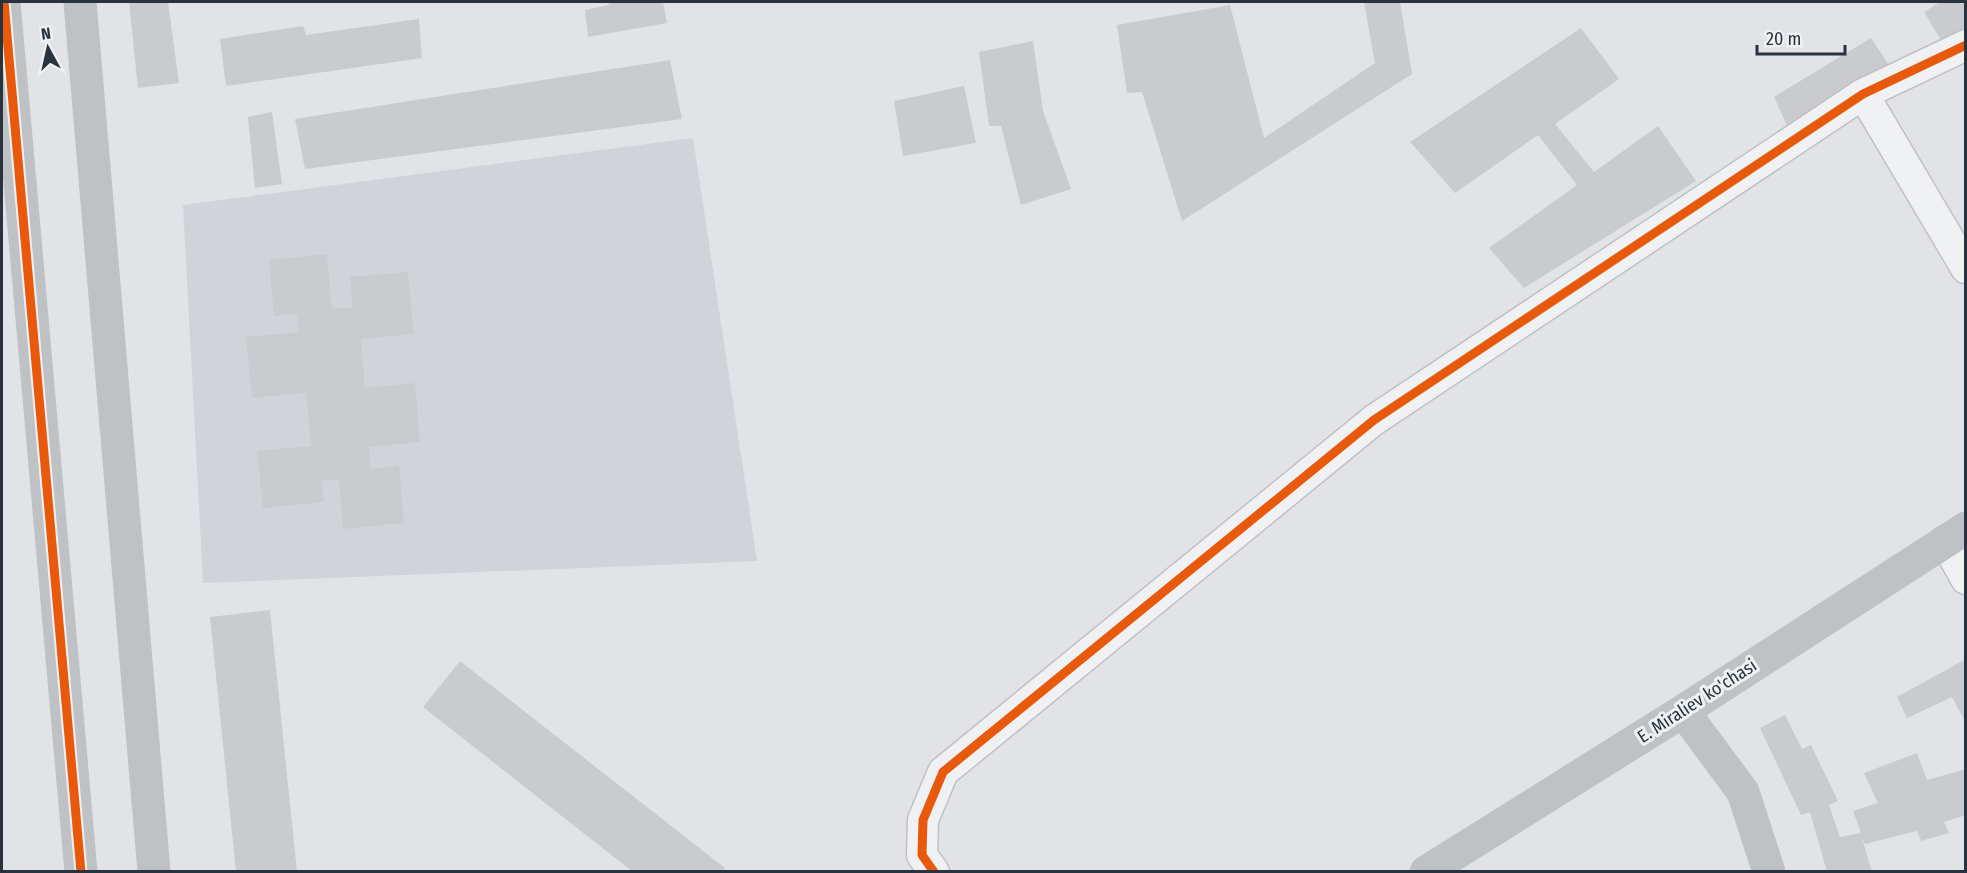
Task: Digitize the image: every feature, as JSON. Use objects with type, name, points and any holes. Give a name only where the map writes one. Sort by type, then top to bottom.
[{"type":"street","points":[[4,2],[81,872]]},
{"type":"street","points":[[80,2],[154,872]]},
{"type":"street","points":[[934,872],[922,855],[924,820],[943,772],[1374,420],[1863,94],[1965,45]]},
{"type":"street","points":[[1863,94],[1965,268]]},
{"type":"street","points":[[1955,534],[1965,579]]},
{"type":"street","name":"E. Miraliev ko'chasi","points":[[1426,872],[1683,711],[1955,534]]},
{"type":"street","points":[[1683,711],[1743,792],[1768,872]]},
{"type":"shaded area","points":[[693,138],[757,561],[203,583],[183,205]]},
{"type":"building","points":[[129,2],[168,2],[179,83],[138,88]]},
{"type":"building","points":[[608,2],[663,2],[667,23],[588,37],[585,10],[609,5]]},
{"type":"building","points":[[1364,2],[1400,2],[1412,74],[1182,221],[1142,92],[1127,93],[1117,25],[1230,5],[1264,138],[1375,63]]},
{"type":"building","points":[[1940,2],[1966,2],[1966,38],[1949,53],[1924,12]]},
{"type":"building","points":[[419,19],[422,58],[226,86],[220,39],[303,26],[306,35]]},
{"type":"building","points":[[1581,28],[1619,79],[1555,124],[1594,172],[1658,126],[1696,181],[1524,288],[1489,248],[1577,185],[1538,135],[1455,193],[1410,142]]},
{"type":"building","points":[[1871,38],[1889,65],[1788,128],[1774,97]]},
{"type":"building","points":[[1033,41],[1043,111],[1071,189],[1021,205],[1001,126],[989,126],[979,52]]},
{"type":"building","points":[[670,60],[682,119],[305,169],[295,119]]},
{"type":"building","points":[[964,86],[976,143],[903,156],[894,101]]},
{"type":"building","points":[[272,112],[282,184],[255,188],[248,117]]},
{"type":"building","points":[[327,254],[332,309],[353,307],[350,277],[408,272],[414,334],[361,339],[365,388],[415,383],[420,442],[369,447],[371,469],[399,466],[404,523],[343,529],[339,479],[322,481],[324,502],[263,508],[257,451],[311,446],[306,393],[252,398],[246,337],[299,332],[297,314],[274,316],[269,260]]},
{"type":"building","points":[[270,610],[297,872],[236,872],[210,617]]},
{"type":"building","points":[[1966,659],[1966,723],[1952,697],[1907,718],[1897,697]]},
{"type":"building","points":[[460,661],[725,868],[722,872],[633,872],[423,707]]},
{"type":"building","points":[[1785,715],[1802,749],[1811,745],[1838,801],[1829,805],[1840,837],[1861,833],[1853,811],[1878,803],[1864,773],[1917,753],[1927,780],[1966,769],[1966,815],[1944,822],[1949,833],[1921,841],[1917,831],[1865,844],[1862,838],[1872,872],[1827,872],[1810,812],[1801,815],[1760,728]]},
{"type":"cycle path","points":[[4,2],[81,872]]},
{"type":"cycle path","points":[[934,872],[922,855],[923,820],[943,772],[1374,420],[1863,94],[1966,45]]}]
